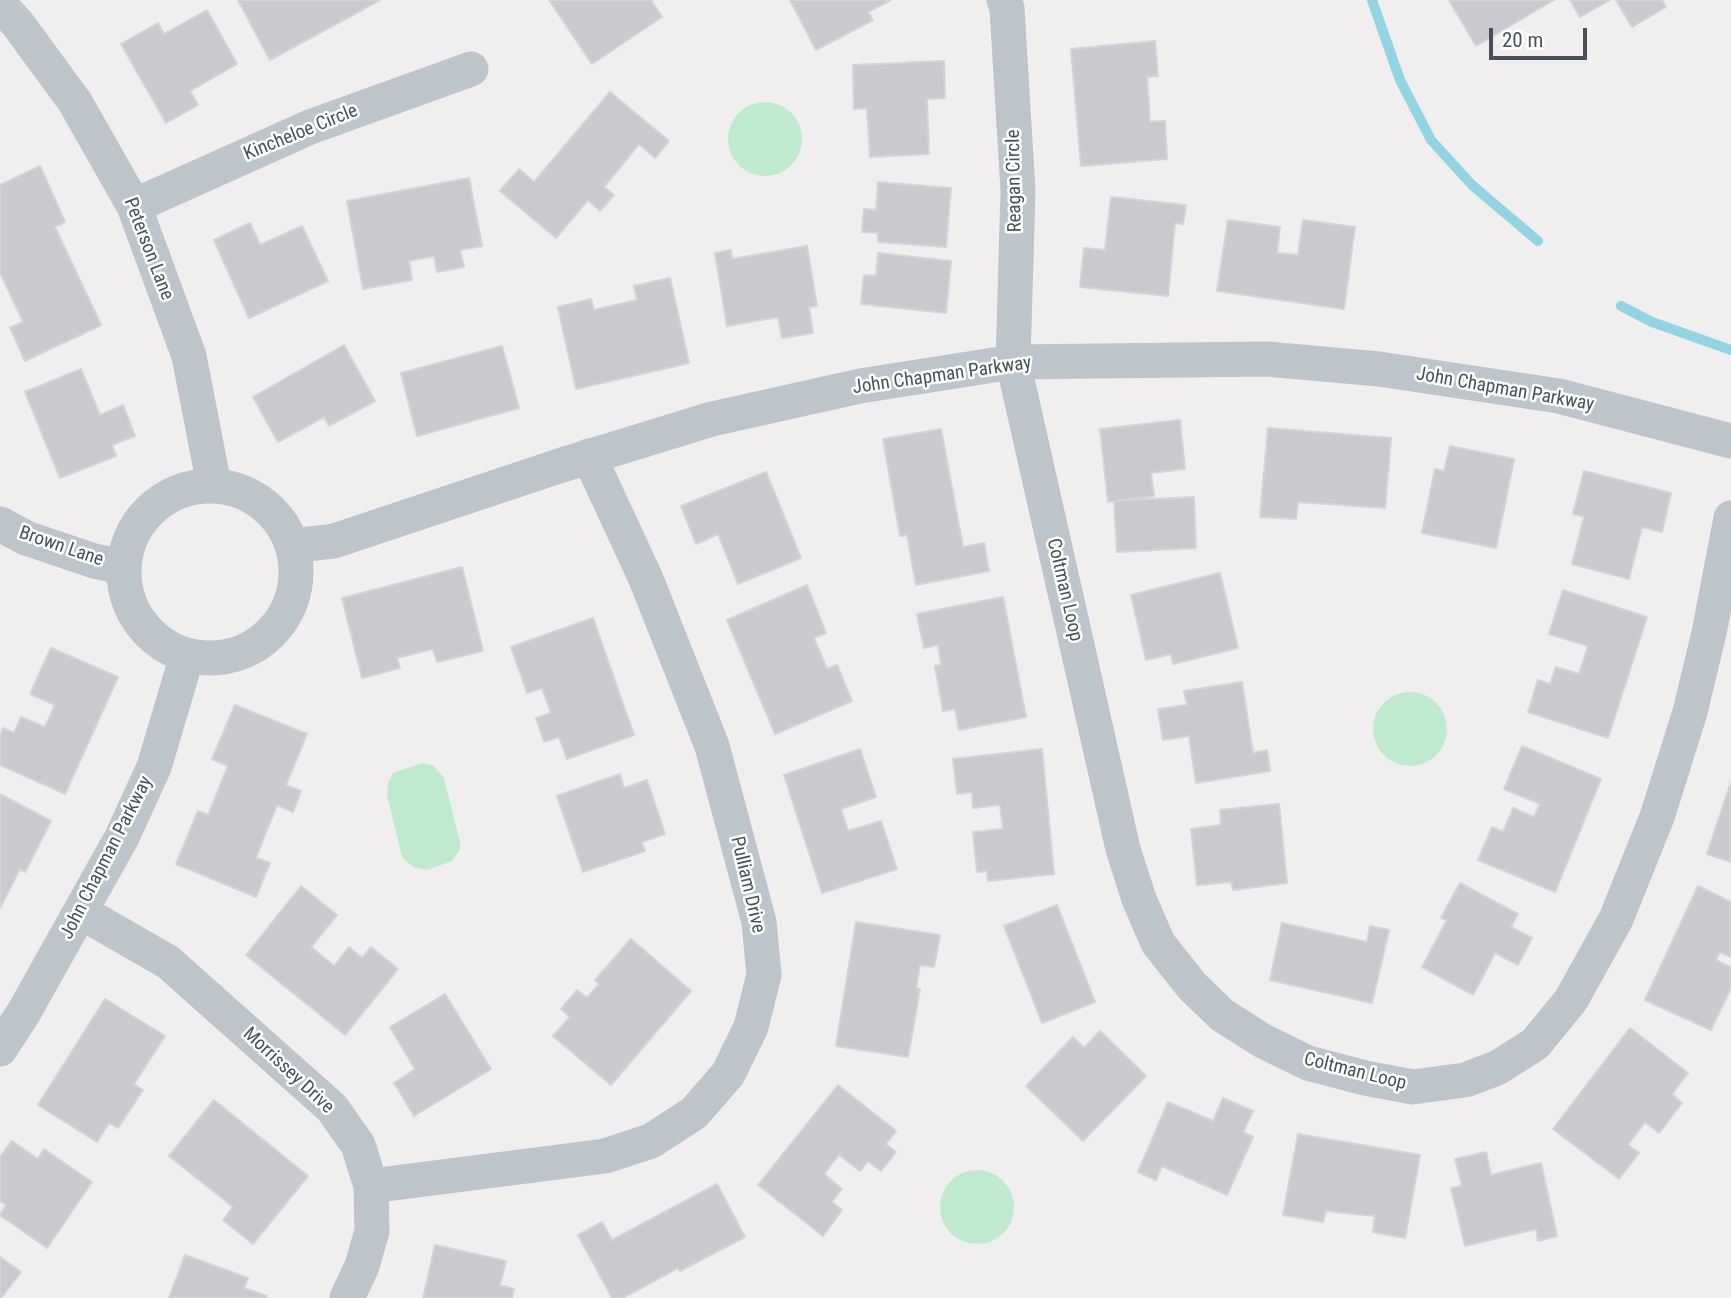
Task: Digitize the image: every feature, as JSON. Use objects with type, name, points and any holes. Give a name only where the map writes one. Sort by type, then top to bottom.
[{"type":"street","name":"Reagan Circle","points":[[1004,0],[1007,8],[1018,191],[1013,362]]},
{"type":"street","name":"Peterson Lane","points":[[0,5],[17,23],[75,102],[134,206],[189,356],[214,485]]},
{"type":"street","name":"Kincheloe Circle","points":[[134,206],[310,127],[471,69]]},
{"type":"street","name":"John Chapman Parkway","points":[[293,546],[334,541],[589,456],[712,419],[860,386],[1013,362],[1267,359],[1379,369],[1559,396],[1731,441]]},
{"type":"street","name":"Coltman Loop","points":[[1013,362],[1123,849],[1139,899],[1158,943],[1192,986],[1222,1015],[1263,1041],[1308,1063],[1364,1078],[1413,1087],[1465,1080],[1497,1068],[1535,1044],[1571,1000],[1616,919],[1657,817],[1690,712],[1703,660],[1731,518]]},
{"type":"street","name":"Pulliam Drive","points":[[371,1186],[605,1156],[651,1141],[694,1113],[728,1074],[751,1027],[764,975],[759,922],[712,746],[646,579],[589,456]]},
{"type":"street","points":[[214,485],[245,492],[270,509],[293,546],[297,569],[292,599],[273,631],[249,649],[217,659],[187,656],[169,649],[145,630],[125,591],[123,567],[130,537],[149,510],[174,493],[214,485]]},
{"type":"street","name":"Brown Lane","points":[[0,524],[26,538],[94,561],[123,567]]},
{"type":"street","name":"John Chapman Parkway","points":[[0,1049],[24,1012],[121,837],[154,767],[187,656]]},
{"type":"street","name":"Morrissey Drive","points":[[81,912],[168,962],[332,1108],[358,1145],[371,1186],[372,1231],[362,1266],[347,1298]]},
{"type":"green space","points":[[765,102],[779,105],[791,113],[799,125],[802,139],[799,153],[791,165],[779,173],[765,176],[751,173],[739,165],[731,153],[728,139],[731,125],[739,113],[751,105]]},
{"type":"green space","points":[[1410,692],[1424,695],[1436,703],[1444,715],[1447,729],[1444,743],[1436,755],[1424,763],[1410,766],[1396,763],[1384,755],[1376,743],[1373,729],[1376,715],[1384,703],[1396,695]]},
{"type":"green space","points":[[422,763],[434,766],[444,778],[460,842],[460,850],[452,861],[427,870],[413,867],[402,857],[387,795],[393,773]]},
{"type":"green space","points":[[977,1170],[991,1173],[1003,1181],[1011,1193],[1014,1207],[1011,1221],[1003,1233],[991,1241],[977,1244],[963,1241],[951,1233],[943,1221],[940,1207],[943,1193],[951,1181],[963,1173]]},
{"type":"building","points":[[238,0],[380,0],[270,60]]},
{"type":"building","points":[[549,0],[651,0],[662,17],[592,64]]},
{"type":"building","points":[[790,0],[891,0],[868,12],[873,20],[816,50]]},
{"type":"building","points":[[1449,0],[1554,0],[1476,46]]},
{"type":"building","points":[[1570,0],[1610,0],[1580,17]]},
{"type":"building","points":[[1616,0],[1662,0],[1666,7],[1632,27]]},
{"type":"building","points":[[207,10],[237,64],[190,91],[198,105],[166,123],[121,44],[158,23],[164,34]]},
{"type":"building","points":[[1155,41],[1158,76],[1147,77],[1150,122],[1165,121],[1167,159],[1081,166],[1071,49]]},
{"type":"building","points":[[944,61],[945,98],[927,99],[929,154],[870,157],[867,108],[854,109],[853,65]]},
{"type":"building","points":[[610,92],[669,141],[655,158],[639,144],[604,187],[614,195],[600,211],[588,200],[556,238],[500,191],[519,169],[534,182]]},
{"type":"building","points":[[40,166],[65,222],[55,227],[101,325],[25,361],[10,328],[23,322],[0,272],[0,185]]},
{"type":"building","points":[[469,178],[482,246],[460,250],[464,267],[437,272],[434,256],[409,261],[412,280],[363,289],[347,201]]},
{"type":"building","points":[[878,182],[951,188],[946,247],[878,242],[878,233],[862,232],[864,209],[876,210]]},
{"type":"building","points":[[1111,197],[1186,205],[1183,224],[1175,223],[1168,296],[1080,287],[1084,248],[1105,250]]},
{"type":"building","points":[[1228,220],[1280,227],[1277,253],[1298,255],[1303,220],[1355,227],[1344,309],[1217,291]]},
{"type":"building","points":[[250,223],[260,245],[302,226],[328,281],[249,318],[214,240]]},
{"type":"building","points":[[807,246],[817,306],[809,307],[813,333],[782,338],[778,317],[727,326],[715,253],[731,250],[732,259]]},
{"type":"building","points":[[878,253],[951,261],[946,313],[861,304],[864,275],[876,276]]},
{"type":"building","points":[[670,278],[689,363],[576,389],[558,307],[591,299],[594,310],[637,300],[634,286]]},
{"type":"building","points":[[344,345],[375,401],[329,426],[324,417],[278,442],[253,397]]},
{"type":"building","points":[[502,346],[519,408],[417,436],[401,373]]},
{"type":"building","points":[[81,369],[100,415],[123,405],[135,436],[112,445],[116,456],[60,478],[25,392]]},
{"type":"building","points":[[1180,420],[1185,469],[1151,473],[1154,496],[1108,502],[1100,429]]},
{"type":"building","points":[[1268,428],[1391,438],[1385,508],[1298,502],[1296,519],[1260,517]]},
{"type":"building","points":[[941,429],[963,547],[984,543],[989,571],[916,585],[907,535],[900,536],[883,439]]},
{"type":"building","points":[[1450,446],[1514,459],[1496,548],[1422,533],[1435,469],[1444,471]]},
{"type":"building","points":[[1584,471],[1671,493],[1662,532],[1642,527],[1629,579],[1572,564],[1584,517],[1573,514]]},
{"type":"building","points":[[766,472],[801,558],[738,584],[718,534],[696,544],[681,506]]},
{"type":"building","points":[[1194,497],[1196,548],[1117,552],[1114,501]]},
{"type":"building","points":[[462,567],[483,651],[437,662],[433,649],[397,658],[400,668],[362,678],[342,598]]},
{"type":"building","points":[[1220,573],[1238,648],[1173,664],[1171,654],[1146,660],[1131,595]]},
{"type":"building","points":[[807,585],[826,633],[814,638],[827,669],[837,665],[852,701],[775,734],[727,620]]},
{"type":"building","points":[[1563,590],[1647,617],[1608,738],[1528,712],[1538,680],[1550,684],[1556,667],[1579,674],[1588,646],[1549,634]]},
{"type":"building","points":[[1003,597],[1026,717],[959,730],[955,709],[943,711],[935,666],[941,665],[938,645],[924,648],[917,614]]},
{"type":"building","points":[[593,618],[634,735],[567,759],[559,737],[544,742],[536,718],[551,713],[542,688],[527,693],[511,647]]},
{"type":"building","points":[[51,648],[118,677],[65,794],[0,765],[0,736],[3,728],[14,733],[21,717],[45,727],[55,705],[30,694]]},
{"type":"building","points":[[1242,682],[1253,753],[1267,750],[1270,771],[1196,783],[1189,736],[1163,740],[1158,709],[1187,705],[1184,691]]},
{"type":"building","points":[[235,705],[307,734],[286,785],[301,791],[293,812],[277,805],[256,858],[270,863],[256,897],[176,864],[198,811],[208,815],[228,766],[212,759]]},
{"type":"building","points":[[1522,746],[1601,779],[1555,892],[1478,860],[1492,827],[1503,832],[1513,808],[1534,817],[1540,804],[1504,789]]},
{"type":"building","points":[[860,749],[876,797],[841,809],[848,831],[881,821],[897,869],[822,893],[784,775]]},
{"type":"building","points":[[1042,749],[1054,874],[988,881],[987,871],[977,872],[973,832],[1003,829],[1000,805],[973,808],[972,792],[957,794],[953,759]]},
{"type":"building","points":[[620,774],[624,788],[647,780],[665,834],[642,842],[645,851],[583,872],[557,796]]},
{"type":"building","points":[[1731,782],[1731,862],[1707,854]]},
{"type":"building","points":[[0,794],[51,821],[25,872],[20,869],[0,908]]},
{"type":"building","points":[[1279,804],[1287,883],[1233,890],[1231,882],[1197,885],[1191,829],[1221,825],[1220,810]]},
{"type":"building","points":[[1460,883],[1518,914],[1511,927],[1532,938],[1518,965],[1495,953],[1473,995],[1422,967],[1447,920],[1441,918]]},
{"type":"building","points":[[301,886],[337,915],[311,947],[334,966],[349,947],[362,958],[371,947],[398,969],[345,1035],[246,955]]},
{"type":"building","points":[[1698,886],[1731,902],[1731,957],[1720,952],[1716,960],[1731,967],[1731,988],[1711,1030],[1645,1000]]},
{"type":"building","points":[[1057,905],[1095,1002],[1042,1023],[1004,926]]},
{"type":"building","points":[[856,922],[940,935],[934,967],[920,965],[916,988],[920,989],[908,1057],[836,1046]]},
{"type":"building","points":[[1282,923],[1367,942],[1370,926],[1389,930],[1372,1003],[1270,980]]},
{"type":"building","points":[[631,939],[691,991],[611,1085],[553,1036],[570,1017],[561,1009],[577,990],[587,998],[599,984],[595,980]]},
{"type":"building","points":[[445,994],[491,1069],[414,1116],[394,1083],[415,1069],[390,1027]]},
{"type":"building","points":[[105,999],[165,1036],[134,1084],[143,1090],[118,1128],[109,1123],[97,1142],[38,1105]]},
{"type":"building","points":[[1630,1028],[1688,1073],[1672,1094],[1682,1103],[1659,1133],[1645,1122],[1628,1145],[1639,1153],[1619,1179],[1553,1129]]},
{"type":"building","points":[[1100,1031],[1146,1076],[1083,1141],[1026,1086],[1073,1037],[1084,1048]]},
{"type":"building","points":[[838,1085],[896,1131],[886,1144],[896,1152],[881,1171],[868,1161],[860,1171],[839,1155],[824,1174],[842,1189],[832,1202],[842,1210],[823,1236],[758,1185]]},
{"type":"building","points":[[1223,1098],[1253,1111],[1243,1132],[1253,1137],[1227,1195],[1162,1166],[1156,1180],[1138,1172],[1168,1102],[1213,1121]]},
{"type":"building","points":[[214,1100],[308,1176],[253,1244],[223,1220],[233,1207],[169,1156]]},
{"type":"building","points":[[1298,1134],[1420,1155],[1405,1238],[1373,1232],[1375,1216],[1326,1211],[1323,1222],[1283,1215]]},
{"type":"building","points":[[12,1141],[38,1159],[44,1149],[92,1182],[47,1248],[0,1215],[6,1205],[0,1201],[0,1157]]},
{"type":"building","points":[[1486,1152],[1491,1175],[1541,1163],[1557,1236],[1538,1241],[1536,1229],[1465,1246],[1451,1188],[1462,1186],[1455,1159]]},
{"type":"building","points":[[717,1184],[745,1237],[680,1271],[678,1268],[623,1298],[612,1298],[578,1235],[602,1222],[612,1240]]},
{"type":"building","points":[[435,1245],[506,1261],[500,1285],[514,1289],[512,1298],[423,1298]]},
{"type":"building","points":[[185,1255],[248,1278],[244,1288],[267,1296],[266,1298],[169,1298]]},
{"type":"building","points":[[0,1257],[21,1272],[1,1298],[0,1298]]},
{"type":"waterway","points":[[1372,0],[1400,80],[1431,140],[1472,185],[1538,241]]},
{"type":"waterway","points":[[1621,306],[1652,322],[1731,350]]}]
